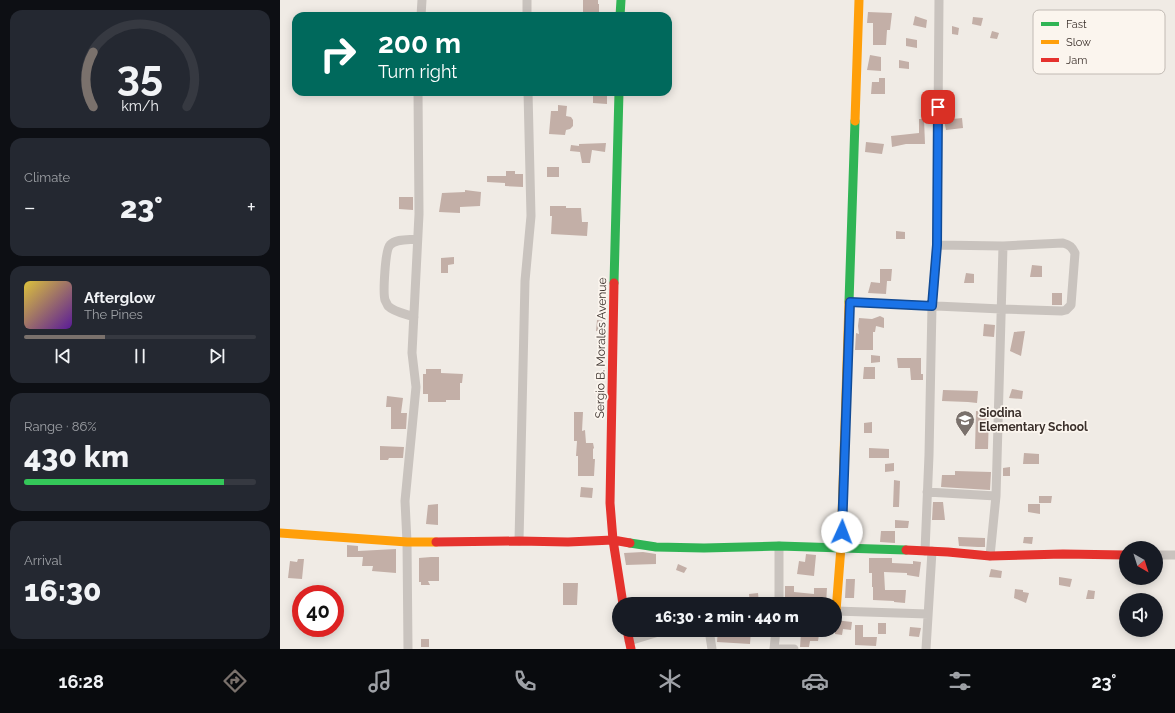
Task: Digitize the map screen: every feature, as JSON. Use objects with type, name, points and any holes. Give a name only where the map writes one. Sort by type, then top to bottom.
[{"type":"street","points":[[421,12],[422,0]]},
{"type":"street","points":[[527,0],[527,12]]},
{"type":"street","points":[[620,0],[620,12]]},
{"type":"street","points":[[837,597],[841,547],[850,302],[859,0]]},
{"type":"street","points":[[926,649],[928,614],[928,492],[932,306],[937,245],[939,0]]},
{"type":"street","points":[[408,649],[407,542],[404,501],[416,387],[412,353],[419,214],[418,96]]},
{"type":"street","points":[[519,541],[525,289],[531,216],[528,96]]},
{"type":"street","name":"Sergio B. Morales Avenue","points":[[618,96],[610,503],[613,540],[622,597]]},
{"type":"street","points":[[414,317],[392,308],[386,303],[384,293],[385,268],[389,246],[391,243],[400,240],[417,239]]},
{"type":"street","points":[[850,302],[1062,311],[1069,308],[1071,305],[1075,253],[1070,245],[937,245]]},
{"type":"street","points":[[990,556],[996,496],[1003,246]]},
{"type":"street","points":[[928,492],[996,496]]},
{"type":"street","points":[[280,533],[407,542],[568,542],[613,540],[656,547],[841,547],[928,551],[990,556],[1119,554]]},
{"type":"street","points":[[779,546],[779,597]]},
{"type":"street","points":[[1163,555],[1175,555]]},
{"type":"street","points":[[842,611],[928,614]]},
{"type":"street","points":[[630,645],[649,637]]},
{"type":"street","points":[[710,637],[712,649]]},
{"type":"street","points":[[775,637],[774,649],[794,649]]},
{"type":"building","points":[[583,0],[598,0],[599,12],[583,12]]},
{"type":"building","points":[[868,12],[892,13],[890,30],[887,30],[886,45],[873,45],[873,23],[867,23]]},
{"type":"building","points":[[915,16],[927,20],[926,28],[913,25]]},
{"type":"building","points":[[973,17],[983,18],[981,26],[972,24]]},
{"type":"building","points":[[952,26],[959,28],[958,35],[952,34]]},
{"type":"building","points":[[992,31],[999,33],[997,39],[990,38]]},
{"type":"building","points":[[906,38],[917,40],[917,48],[906,46]]},
{"type":"building","points":[[870,55],[881,57],[881,71],[867,70]]},
{"type":"building","points":[[899,60],[909,62],[909,69],[899,68]]},
{"type":"building","points":[[879,78],[885,78],[885,94],[871,94],[872,82],[879,82]]},
{"type":"building","points":[[593,96],[607,96],[607,104],[593,103]]},
{"type":"building","points":[[558,105],[567,106],[566,116],[571,117],[573,120],[573,126],[566,130],[565,135],[549,134],[551,111],[558,111]]},
{"type":"building","points":[[962,118],[963,128],[946,130],[944,120]]},
{"type":"building","points":[[919,119],[924,119],[925,144],[906,144],[892,147],[891,136],[919,133]]},
{"type":"building","points":[[866,142],[884,144],[882,154],[865,152]]},
{"type":"building","points":[[606,143],[605,152],[592,150],[590,163],[582,163],[580,152],[570,151],[571,145],[579,146],[579,144]]},
{"type":"building","points":[[547,167],[559,167],[559,177],[547,177]]},
{"type":"building","points":[[506,171],[515,171],[515,174],[523,174],[523,187],[505,186],[505,183],[487,182],[487,176],[506,176]]},
{"type":"building","points":[[465,190],[481,192],[480,206],[460,207],[460,213],[439,212],[442,193],[465,192]]},
{"type":"building","points":[[399,197],[413,197],[413,210],[399,209]]},
{"type":"building","points":[[550,206],[581,208],[582,222],[588,222],[587,236],[551,234],[552,216],[550,216]]},
{"type":"building","points":[[896,231],[905,232],[905,239],[896,239]]},
{"type":"building","points":[[454,257],[454,264],[448,265],[448,273],[441,273],[441,258]]},
{"type":"building","points":[[1032,265],[1042,266],[1042,277],[1030,277]]},
{"type":"building","points":[[880,269],[892,269],[891,281],[887,281],[886,294],[868,293],[871,282],[880,283]]},
{"type":"building","points":[[966,273],[974,274],[974,283],[964,283]]},
{"type":"building","points":[[1052,293],[1062,293],[1062,305],[1052,305]]},
{"type":"building","points":[[880,316],[884,318],[884,328],[876,326],[875,332],[873,332],[873,350],[855,350],[856,333],[859,334],[859,318],[872,319]]},
{"type":"building","points":[[597,320],[605,321],[605,332],[596,331]]},
{"type":"building","points":[[984,324],[995,325],[994,337],[983,336]]},
{"type":"building","points":[[1025,331],[1021,356],[1010,351],[1014,332]]},
{"type":"building","points":[[871,355],[880,356],[880,362],[871,363]]},
{"type":"building","points":[[897,358],[921,358],[921,374],[923,374],[923,380],[911,380],[910,368],[898,368]]},
{"type":"building","points":[[864,367],[875,367],[875,379],[863,379]]},
{"type":"building","points":[[426,369],[441,369],[441,373],[463,374],[462,383],[460,383],[460,400],[428,402],[428,394],[423,394],[423,374],[426,374]]},
{"type":"building","points":[[1012,389],[1023,391],[1022,399],[1009,398]]},
{"type":"building","points":[[943,390],[978,391],[977,403],[942,401]]},
{"type":"building","points":[[387,396],[403,398],[401,413],[407,413],[406,429],[391,429],[391,407],[386,407]]},
{"type":"building","points":[[976,411],[989,412],[988,449],[975,449]]},
{"type":"building","points":[[574,412],[583,412],[582,431],[585,430],[586,443],[593,443],[593,459],[595,459],[594,476],[578,476],[578,456],[576,456],[577,441],[574,441]]},
{"type":"building","points":[[872,422],[872,433],[864,433],[864,423]]},
{"type":"building","points":[[380,446],[404,447],[403,458],[389,458],[388,460],[380,460]]},
{"type":"building","points":[[869,448],[889,449],[889,458],[869,458]]},
{"type":"building","points":[[1024,453],[1039,454],[1039,464],[1023,464]]},
{"type":"building","points":[[894,463],[894,471],[885,472],[885,464]]},
{"type":"building","points":[[1010,467],[1010,476],[1003,476],[1003,468]]},
{"type":"building","points":[[955,471],[991,472],[990,490],[941,487],[942,475],[955,475]]},
{"type":"building","points":[[894,480],[900,481],[899,507],[893,507]]},
{"type":"building","points":[[581,487],[593,488],[592,498],[580,497]]},
{"type":"building","points":[[1039,496],[1052,496],[1051,503],[1039,503]]},
{"type":"building","points":[[933,502],[943,502],[945,520],[932,520]]},
{"type":"building","points":[[438,504],[438,525],[426,524],[428,505]]},
{"type":"building","points":[[1028,504],[1040,504],[1040,514],[1028,512]]},
{"type":"building","points":[[895,520],[909,521],[908,528],[895,528]]},
{"type":"building","points":[[881,531],[895,531],[895,543],[880,542]]},
{"type":"building","points":[[958,537],[985,538],[985,547],[959,546]]},
{"type":"building","points":[[1024,537],[1033,537],[1032,544],[1023,543]]},
{"type":"building","points":[[347,545],[358,546],[358,551],[396,549],[396,573],[372,571],[373,566],[362,566],[363,557],[347,557]]},
{"type":"building","points":[[643,552],[656,554],[656,564],[626,565],[624,553]]},
{"type":"building","points":[[806,554],[816,555],[814,576],[797,574],[799,561],[805,562]]},
{"type":"building","points":[[439,557],[439,581],[428,581],[430,585],[421,585],[421,582],[419,582],[419,558]]},
{"type":"building","points":[[869,558],[892,558],[892,563],[913,564],[913,561],[921,562],[919,577],[907,575],[907,573],[884,572],[885,590],[906,590],[905,603],[873,600],[872,573],[869,573]]},
{"type":"building","points":[[298,559],[304,559],[302,579],[288,578],[290,561],[297,562]]},
{"type":"building","points":[[678,564],[687,568],[684,573],[676,570]]},
{"type":"building","points":[[991,569],[1002,571],[1001,578],[989,577]]},
{"type":"building","points":[[1059,577],[1072,579],[1070,587],[1059,585]]},
{"type":"building","points":[[846,579],[855,579],[854,598],[845,598]]},
{"type":"building","points":[[563,583],[578,583],[577,605],[563,605]]},
{"type":"building","points":[[785,586],[794,586],[794,592],[814,594],[814,588],[827,588],[826,597],[785,597]]},
{"type":"building","points":[[1015,589],[1023,590],[1023,592],[1029,593],[1026,603],[1014,598]]},
{"type":"building","points":[[1088,590],[1095,591],[1094,599],[1086,599]]},
{"type":"building","points":[[758,593],[758,597],[749,597],[749,594]]},
{"type":"building","points":[[842,621],[852,622],[851,630],[843,629],[842,635]]},
{"type":"building","points":[[878,623],[886,623],[886,634],[878,634]]},
{"type":"building","points":[[855,625],[863,625],[863,637],[877,637],[876,646],[855,645]]},
{"type":"building","points":[[910,627],[921,628],[919,637],[909,636]]},
{"type":"building","points":[[717,637],[750,637],[750,644],[717,642]]},
{"type":"building","points":[[801,637],[819,637],[818,641],[810,641],[809,647],[800,647]]},
{"type":"building","points":[[421,639],[429,639],[429,647],[421,647]]},
{"type":"traffic: fast","points":[[620,12],[621,0]]},
{"type":"traffic: fast","points":[[614,283],[619,96]]},
{"type":"traffic: fast","points":[[849,302],[855,121]]},
{"type":"traffic: fast","points":[[630,543],[656,547],[704,548],[779,546],[906,550]]},
{"type":"traffic: slow","points":[[855,121],[859,0]]},
{"type":"traffic: slow","points":[[837,597],[841,547],[849,302]]},
{"type":"traffic: slow","points":[[280,533],[407,542],[436,542]]},
{"type":"traffic: jam","points":[[614,283],[610,503],[613,540],[622,597]]},
{"type":"traffic: jam","points":[[436,542],[568,542],[613,540],[630,543]]},
{"type":"traffic: jam","points":[[906,550],[990,556],[1063,554],[1119,555]]},
{"type":"traffic: jam","points":[[628,637],[631,649]]},
{"type":"place","name":"Siodina Elementary School","points":[[965,437]]},
{"type":"route","points":[[842,532],[850,302],[932,306],[937,245],[938,107]]}]
